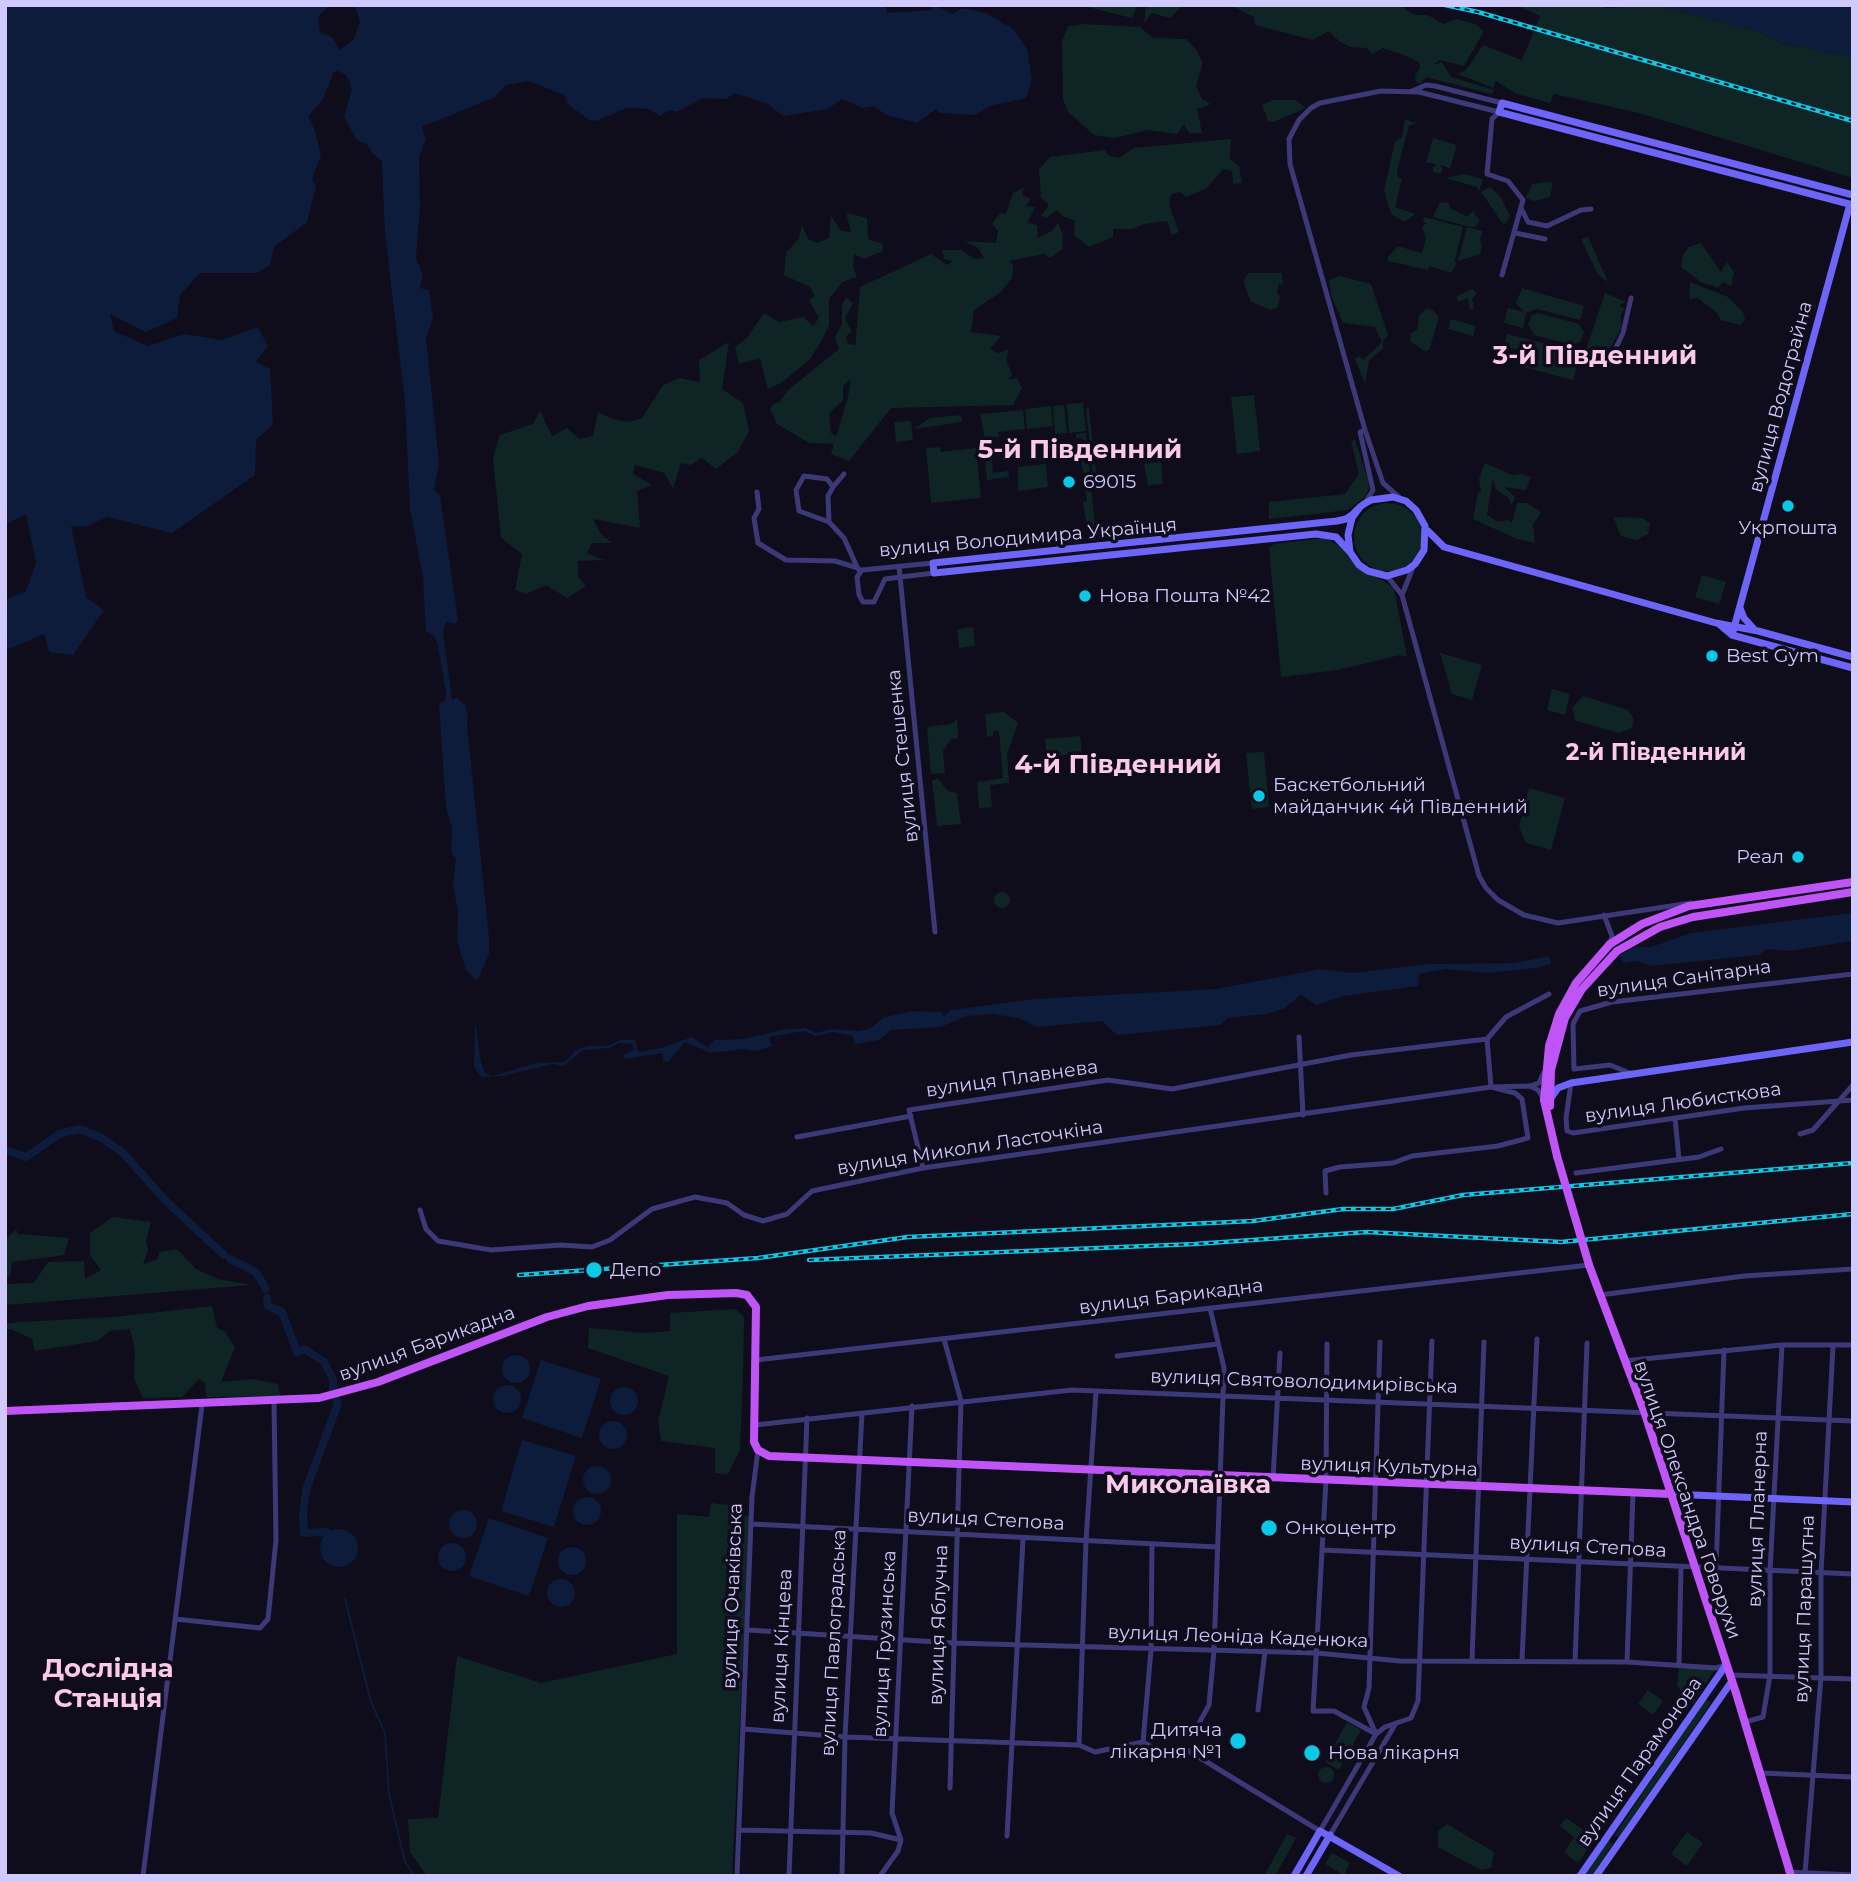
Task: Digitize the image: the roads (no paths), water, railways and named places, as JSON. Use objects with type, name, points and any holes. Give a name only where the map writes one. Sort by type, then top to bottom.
[{"type":"main road","name":"вулиця Олександра Говорухи","points":[[1790,1874],[1745,1722],[1644,1411],[1589,1265],[1556,1156],[1547,1102],[1548,1070],[1559,1014],[1576,983],[1610,944],[1658,917],[1705,903],[1853,882]]},
{"type":"main road","name":"вулиця Олександра Говорухи","points":[[1548,1070],[1565,1018],[1582,989],[1617,951],[1660,927],[1693,917],[1853,892]]},
{"type":"main road","points":[[1748,896],[1750,907]]},
{"type":"main road","name":"вулиця Барикадна","points":[[5,1411],[202,1405],[319,1398],[378,1382],[547,1317],[588,1306],[668,1295],[736,1293],[753,1300],[757,1318]]},
{"type":"main road","name":"вулиця Очаківська","points":[[757,1318],[755,1425],[758,1451]]},
{"type":"main road","name":"вулиця Культурна","points":[[758,1451],[769,1456],[911,1463],[1671,1494]]},
{"type":"street","points":[[1412,91],[1426,85],[1435,86],[1853,195]]},
{"type":"street","points":[[1350,552],[1349,525],[1373,490],[1362,431],[1295,188],[1289,139],[1305,113],[1320,103],[1366,93],[1412,91],[1851,205]]},
{"type":"street","points":[[1502,103],[1499,112],[1492,119],[1487,174],[1508,181],[1523,200],[1522,212],[1528,222],[1547,226],[1581,210],[1591,209]]},
{"type":"street","name":"вулиця Водограйна","points":[[1732,635],[1853,195]]},
{"type":"street","points":[[1502,275],[1523,200]]},
{"type":"street","points":[[1515,233],[1545,239]]},
{"type":"street","points":[[1611,358],[1623,333],[1631,298]]},
{"type":"street","points":[[1362,431],[1383,483],[1416,510],[1432,538],[1444,547],[1719,624],[1735,625],[1853,657]]},
{"type":"street","points":[[829,522],[828,496],[844,474]]},
{"type":"street","points":[[834,487],[827,479],[804,476],[796,490],[799,512],[829,522],[841,533],[858,570]]},
{"type":"street","points":[[757,492],[759,509],[754,518],[758,543],[786,560],[835,561],[858,570]]},
{"type":"street","name":"вулиця Володимира Українця","points":[[1387,576],[1368,571],[1336,537],[1316,534],[885,579],[877,599],[869,603],[859,595],[858,570],[1270,530],[1346,519],[1360,507],[1378,498],[1402,499]]},
{"type":"street","points":[[1402,595],[1424,550],[1425,526]]},
{"type":"street","points":[[1444,547],[1428,552],[1407,570],[1387,576],[1402,595],[1479,876],[1498,900],[1524,915],[1558,923],[1705,903]]},
{"type":"street","points":[[933,562],[934,573]]},
{"type":"street","name":"вулиця Стешенка","points":[[899,566],[935,932]]},
{"type":"street","points":[[1719,624],[1731,618],[1740,608],[1754,630]]},
{"type":"street","points":[[1719,624],[1732,635],[1853,668]]},
{"type":"street","points":[[1604,915],[1612,936],[1610,944]]},
{"type":"street","name":"вулиця Санітарна","points":[[1632,1074],[1610,1065],[1574,1069],[1573,1024],[1580,1011],[1612,1002],[1853,974]]},
{"type":"street","points":[[1302,1066],[1351,1055],[1487,1039],[1506,1017],[1549,994]]},
{"type":"street","points":[[1299,1037],[1304,1115]]},
{"type":"street","points":[[1326,1193],[1325,1171],[1340,1167],[1393,1163],[1412,1156],[1499,1146],[1528,1138],[1522,1099],[1515,1093],[1491,1087],[1487,1039]]},
{"type":"street","points":[[1530,1086],[1538,1090],[1547,1102],[1554,1092],[1570,1083],[1853,1042]]},
{"type":"street","name":"вулиця Плавнева","points":[[923,1168],[909,1110],[1108,1080],[1168,1089],[1249,1072],[1302,1066]]},
{"type":"street","points":[[1530,1086],[1539,1083],[1548,1070],[1554,1079],[1570,1083]]},
{"type":"street","name":"вулиця Любисткова","points":[[1570,1083],[1566,1106],[1567,1131],[1570,1133],[1744,1108],[1853,1100]]},
{"type":"street","points":[[1800,1134],[1813,1130],[1853,1085]]},
{"type":"street","name":"вулиця Миколи Ласточкіна","points":[[420,1210],[426,1229],[438,1241],[491,1250],[561,1245],[592,1247],[602,1245],[652,1209],[683,1199],[718,1199],[751,1219],[771,1220],[787,1214],[812,1191],[923,1168],[1491,1087],[1530,1086]]},
{"type":"street","points":[[797,1137],[911,1116]]},
{"type":"street","points":[[1675,1118],[1679,1159]]},
{"type":"street","points":[[1576,1173],[1679,1159],[1721,1149]]},
{"type":"street","name":"вулиця Барикадна","points":[[756,1360],[1589,1265]]},
{"type":"street","points":[[1600,1295],[1744,1276],[1853,1269]]},
{"type":"street","points":[[1192,1736],[1209,1705],[1214,1650],[1224,1368],[1210,1308]]},
{"type":"street","name":"вулиця Яблучна","points":[[944,1339],[961,1401],[950,1788]]},
{"type":"street","points":[[1522,1660],[1538,1339]]},
{"type":"street","points":[[1294,1876],[1376,1734],[1411,1718],[1418,1701],[1432,1341]]},
{"type":"street","points":[[1376,1734],[1364,1712],[1377,1483],[1380,1342]]},
{"type":"street","points":[[1472,1660],[1483,1405],[1483,1342]]},
{"type":"street","points":[[1575,1662],[1587,1343]]},
{"type":"street","points":[[1117,1356],[1218,1344]]},
{"type":"street","points":[[1327,1344],[1326,1480],[1313,1711],[1334,1711],[1376,1734]]},
{"type":"street","points":[[1624,1360],[1782,1345],[1853,1345]]},
{"type":"street","name":"вулиця Планерна","points":[[1745,1722],[1763,1717],[1770,1675],[1770,1571],[1782,1345]]},
{"type":"street","name":"вулиця Парашутна","points":[[1804,1872],[1821,1677],[1821,1572],[1833,1346]]},
{"type":"street","points":[[1716,1569],[1724,1350]]},
{"type":"street","points":[[1273,1479],[1280,1353]]},
{"type":"street","name":"вулиця Святоволодимирівська","points":[[755,1425],[1045,1391],[1585,1408],[1853,1421]]},
{"type":"street","points":[[1079,1745],[1086,1541],[1096,1392]]},
{"type":"street","points":[[175,1619],[260,1628],[268,1619],[276,1540],[274,1401]]},
{"type":"street","points":[[143,1876],[202,1405]]},
{"type":"street","name":"вулиця Грузинська","points":[[901,1840],[892,1813],[912,1406]]},
{"type":"street","name":"вулиця Павлоградська","points":[[842,1876],[845,1737],[862,1413]]},
{"type":"street","name":"вулиця Кінцева","points":[[789,1876],[801,1633],[805,1457],[809,1433],[807,1418]]},
{"type":"street","name":"вулиця Очаківська","points":[[737,1876],[749,1630],[753,1478],[758,1451]]},
{"type":"street","points":[[1627,1662],[1633,1492]]},
{"type":"street","name":"вулиця Культурна","points":[[1671,1494],[1853,1502]]},
{"type":"street","name":"вулиця Степова","points":[[752,1524],[1217,1547]]},
{"type":"street","points":[[1007,1836],[1023,1539]]},
{"type":"street","points":[[1143,1742],[1151,1650],[1152,1544]]},
{"type":"street","name":"вулиця Степова","points":[[1322,1550],[1853,1574]]},
{"type":"street","points":[[1679,1665],[1681,1567]]},
{"type":"street","name":"вулиця Леоніда Каденюка","points":[[749,1630],[953,1643],[1265,1651],[1421,1661],[1627,1662],[1716,1668],[1726,1665]]},
{"type":"street","points":[[1258,1710],[1265,1651]]},
{"type":"street","name":"вулиця Парамонова","points":[[1580,1876],[1726,1665]]},
{"type":"street","points":[[1731,1678],[1770,1675],[1853,1679]]},
{"type":"street","name":"вулиця Парамонова","points":[[1596,1876],[1731,1678]]},
{"type":"street","points":[[1306,1876],[1396,1723]]},
{"type":"street","points":[[744,1729],[794,1735],[1079,1745],[1095,1752],[1143,1742],[1157,1749],[1187,1750],[1399,1876]]},
{"type":"street","points":[[1760,1773],[1853,1777]]},
{"type":"street","points":[[739,1830],[871,1833],[901,1840],[898,1851],[880,1876]]},
{"type":"street","points":[[1608,1835],[1619,1843]]},
{"type":"street","points":[[1790,1874],[1804,1872],[1853,1875]]},
{"type":"water","points":[[5,5],[329,5],[318,17],[320,32],[332,37],[340,50],[354,39],[360,22],[355,5],[885,5],[887,13],[931,10],[934,5],[953,14],[962,8],[986,13],[1013,29],[1027,49],[1032,80],[1026,98],[990,106],[975,115],[939,113],[936,109],[917,123],[886,115],[874,106],[863,108],[842,99],[828,109],[783,116],[768,104],[735,93],[726,99],[703,98],[677,112],[670,110],[660,116],[648,109],[626,108],[596,121],[589,120],[568,104],[564,95],[529,81],[506,85],[495,97],[422,127],[426,139],[419,158],[420,206],[416,259],[423,275],[420,288],[429,290],[433,318],[426,338],[439,463],[434,490],[440,495],[458,620],[455,624],[446,622],[443,631],[452,700],[457,698],[465,705],[468,714],[489,938],[489,954],[477,981],[466,970],[457,941],[458,911],[453,886],[456,859],[451,852],[452,828],[446,807],[439,704],[445,700],[446,693],[438,646],[435,637],[426,631],[423,577],[410,509],[405,403],[385,233],[382,161],[372,153],[367,144],[357,140],[344,117],[352,89],[347,76],[338,71],[334,72],[323,99],[308,117],[314,128],[321,155],[312,179],[316,187],[307,222],[274,247],[270,265],[257,273],[200,273],[180,295],[177,318],[146,332],[110,314],[114,331],[148,346],[184,334],[222,340],[258,327],[268,346],[256,362],[270,369],[273,425],[256,440],[255,475],[172,533],[107,517],[85,527],[71,526],[86,597],[104,610],[73,655],[49,652],[44,634],[9,649],[5,646],[5,600],[26,591],[36,563],[26,514],[5,525]]},
{"type":"water","points":[[1654,5],[1853,5],[1853,57],[1780,43],[1758,31]]},
{"type":"water","points":[[1853,913],[1853,941],[1789,951],[1767,949],[1759,955],[1651,966],[1637,961],[1624,963],[1618,956],[1635,947],[1651,947],[1691,933]]},
{"type":"water","points":[[1549,956],[1551,964],[1536,968],[1488,973],[1446,969],[1419,974],[1418,986],[1344,996],[1316,1005],[1301,995],[1283,1009],[1267,1014],[1227,1018],[1221,1025],[1117,1035],[1102,1021],[1037,1027],[1019,1018],[992,1014],[967,1016],[941,1027],[891,1030],[879,1040],[855,1044],[852,1036],[833,1032],[816,1036],[804,1031],[769,1037],[772,1046],[757,1051],[744,1049],[711,1053],[685,1042],[669,1061],[663,1062],[663,1053],[625,1059],[623,1055],[634,1050],[633,1044],[619,1043],[610,1048],[583,1050],[563,1066],[553,1064],[503,1076],[481,1077],[474,1067],[475,1022],[481,1063],[485,1073],[492,1076],[538,1063],[565,1062],[575,1051],[587,1046],[608,1046],[620,1040],[635,1040],[638,1052],[662,1048],[692,1037],[708,1048],[714,1040],[743,1039],[786,1029],[806,1028],[816,1033],[831,1029],[859,1031],[871,1028],[884,1017],[914,1011],[941,1012],[944,1017],[951,1010],[1035,999],[1216,989],[1321,969],[1352,973],[1428,964],[1514,963]]},
{"type":"water","points":[[516,1355],[526,1359],[530,1369],[526,1379],[516,1383],[506,1379],[502,1369],[506,1359]]},
{"type":"water","points":[[541,1360],[601,1379],[582,1438],[522,1418]]},
{"type":"water","points":[[507,1385],[517,1389],[521,1399],[517,1409],[507,1413],[497,1409],[493,1399],[497,1389]]},
{"type":"water","points":[[624,1387],[634,1391],[638,1401],[634,1411],[624,1415],[614,1411],[610,1401],[614,1391]]},
{"type":"water","points":[[613,1421],[623,1425],[627,1435],[623,1445],[613,1449],[603,1445],[599,1435],[603,1425]]},
{"type":"water","points":[[522,1440],[576,1456],[554,1527],[501,1511]]},
{"type":"water","points":[[597,1466],[607,1470],[611,1480],[607,1490],[597,1494],[587,1490],[583,1480],[587,1470]]},
{"type":"water","points":[[587,1497],[597,1501],[601,1511],[597,1521],[587,1525],[577,1521],[573,1511],[577,1501]]},
{"type":"water","points":[[463,1510],[473,1514],[477,1524],[473,1534],[463,1538],[453,1534],[449,1524],[453,1514]]},
{"type":"water","points":[[489,1518],[548,1538],[529,1596],[469,1576]]},
{"type":"water","points":[[339,1529],[352,1535],[358,1548],[352,1561],[339,1567],[326,1561],[320,1548],[326,1535]]},
{"type":"water","points":[[452,1543],[462,1547],[466,1557],[462,1567],[452,1571],[442,1567],[438,1557],[442,1547]]},
{"type":"water","points":[[572,1547],[582,1551],[586,1561],[582,1571],[572,1575],[562,1571],[558,1561],[562,1551]]},
{"type":"water","points":[[561,1579],[571,1583],[575,1593],[571,1603],[561,1607],[551,1603],[547,1593],[551,1583]]},
{"type":"waterway","points":[[5,1150],[26,1157],[61,1133],[80,1129],[102,1138],[123,1153],[166,1201],[224,1255]]},
{"type":"waterway","points":[[230,1259],[256,1272],[266,1289]]},
{"type":"waterway","points":[[267,1298],[268,1306],[282,1312],[297,1352],[305,1349],[324,1362],[333,1379],[333,1390]]},
{"type":"waterway","points":[[326,1532],[304,1533],[303,1515],[306,1490],[338,1403],[336,1398]]},
{"type":"waterway","points":[[345,1599],[371,1702],[385,1733],[389,1794],[405,1862],[415,1876]]},
{"type":"railway","points":[[1445,5],[1478,12],[1853,121]]},
{"type":"railway","points":[[519,1275],[758,1258],[908,1237],[1253,1221],[1343,1209],[1393,1209],[1463,1195],[1853,1163]]},
{"type":"railway","points":[[809,1260],[1195,1244],[1367,1232],[1561,1242],[1853,1214]]},
{"type":"place","name":"69015","points":[[1069,482]]},
{"type":"place","name":"Укрпошта","points":[[1788,506]]},
{"type":"place","name":"Нова Пошта №42","points":[[1085,596]]},
{"type":"place","name":"Best Gym","points":[[1712,656]]},
{"type":"place","name":"Баскетбольний майданчик 4й Південний","points":[[1259,796]]},
{"type":"place","name":"Реал","points":[[1798,857]]},
{"type":"place","name":"Депо","points":[[594,1270]]},
{"type":"place","name":"Онкоцентр","points":[[1269,1528]]},
{"type":"place","name":"Дитяча лікарня №1","points":[[1238,1741]]},
{"type":"place","name":"Нова лікарня","points":[[1312,1753]]},
{"type":"district","name":"3-й Південний","points":[[1595,356]]},
{"type":"district","name":"5-й Південний","points":[[1080,450]]},
{"type":"district","name":"2-й Південний","points":[[1656,753]]},
{"type":"district","name":"4-й Південний","points":[[1118,765]]},
{"type":"district","name":"Миколаївка","points":[[1188,1485]]},
{"type":"district","name":"Дослідна Станція","points":[[108,1684]]}]
